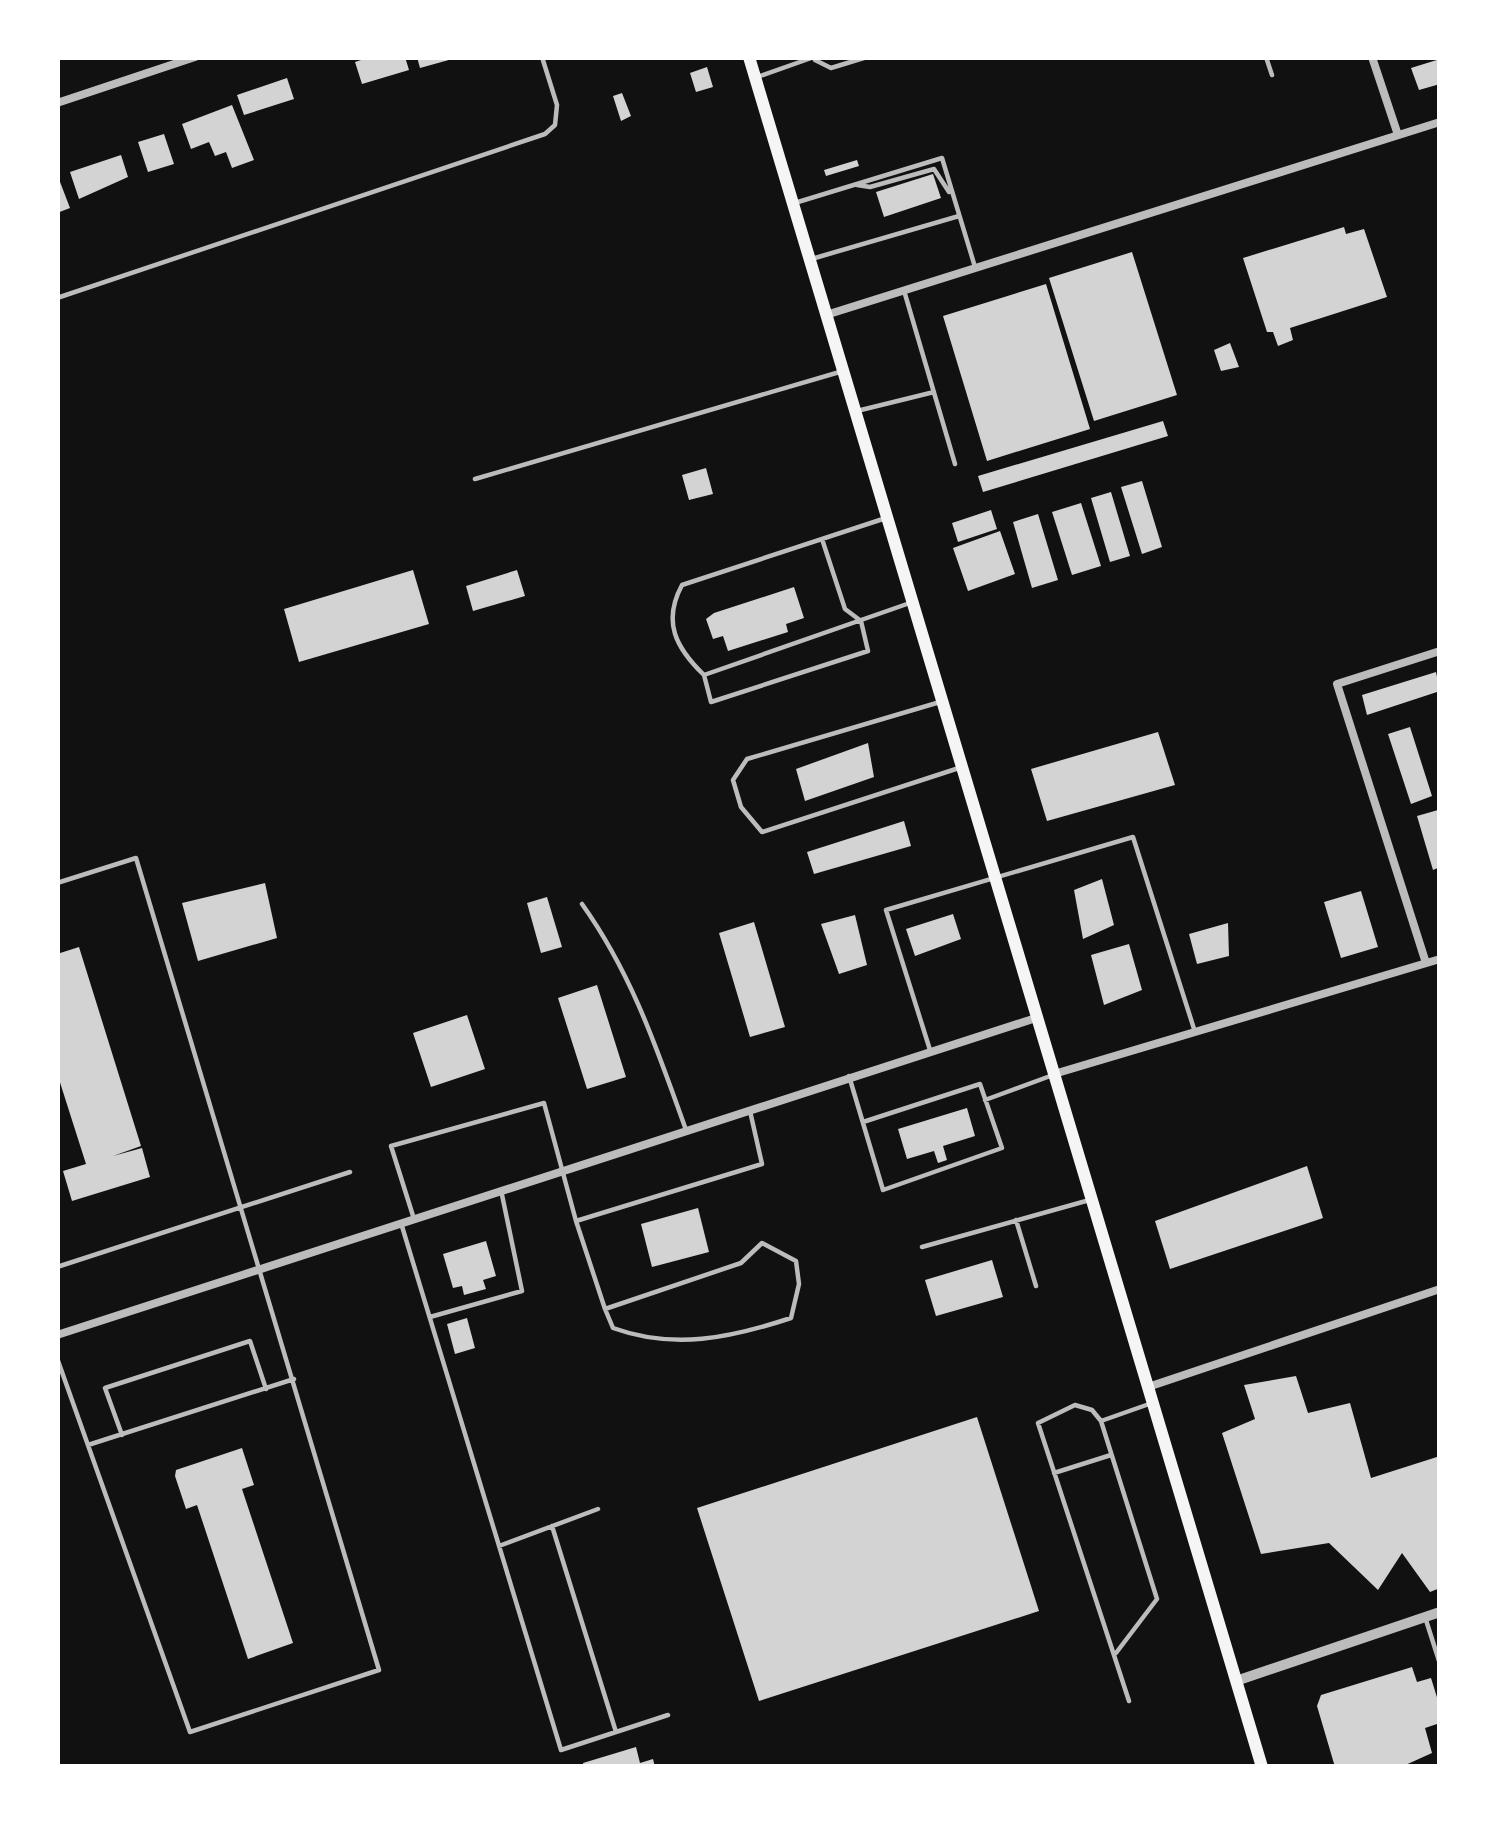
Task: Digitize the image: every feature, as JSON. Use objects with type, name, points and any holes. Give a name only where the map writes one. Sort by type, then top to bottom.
[{"type":"main road","points":[[749,57],[1262,1767]]},
{"type":"street","points":[[57,103],[196,57]]},
{"type":"street","points":[[1372,57],[1398,135]]},
{"type":"street","points":[[826,315],[905,294],[1440,122]]},
{"type":"street","points":[[1426,963],[1337,684],[1440,651]]},
{"type":"street","points":[[1054,1074],[1440,959]]},
{"type":"street","points":[[57,1336],[1037,1017]]},
{"type":"street","points":[[1148,1388],[1440,1289]]},
{"type":"street","points":[[1236,1682],[1440,1612]]},
{"type":"lane","points":[[57,298],[544,134],[555,125],[557,105],[542,57]]},
{"type":"lane","points":[[755,77],[814,59],[831,68],[867,57]]},
{"type":"lane","points":[[1266,57],[1272,75]]},
{"type":"lane","points":[[793,203],[941,158],[976,271]]},
{"type":"lane","points":[[853,185],[870,187],[934,169],[953,196]]},
{"type":"lane","points":[[810,260],[959,215]]},
{"type":"lane","points":[[905,294],[956,464]]},
{"type":"lane","points":[[475,479],[843,371]]},
{"type":"lane","points":[[855,412],[934,392]]},
{"type":"lane","points":[[822,539],[845,609],[861,621],[868,651],[711,702],[704,675],[686,658],[670,627],[671,605],[682,585],[822,539],[887,518]]},
{"type":"lane","points":[[704,675],[913,602]]},
{"type":"lane","points":[[942,701],[747,759],[733,780],[741,807],[762,832],[962,767]]},
{"type":"lane","points":[[930,1050],[886,910],[1133,837],[1195,1032]]},
{"type":"lane","points":[[57,884],[136,858],[379,1670],[190,1732],[57,1358]]},
{"type":"lane","points":[[582,904],[615,951],[640,1003],[686,1130]]},
{"type":"lane","points":[[985,1100],[1054,1074]]},
{"type":"lane","points":[[849,1076],[883,1190],[1002,1148],[980,1084],[863,1122]]},
{"type":"lane","points":[[414,1219],[391,1146],[544,1103],[576,1221],[605,1309],[614,1328],[653,1343],[736,1336],[791,1318],[799,1284],[796,1261],[761,1244],[740,1263],[605,1309]]},
{"type":"lane","points":[[576,1221],[762,1164],[749,1109]]},
{"type":"lane","points":[[57,1268],[350,1172]]},
{"type":"lane","points":[[430,1318],[522,1291],[501,1190]]},
{"type":"lane","points":[[922,1246],[1092,1199]]},
{"type":"lane","points":[[1016,1220],[1036,1286]]},
{"type":"lane","points":[[400,1223],[561,1750],[668,1715]]},
{"type":"lane","points":[[122,1435],[105,1388],[250,1341],[266,1389]]},
{"type":"lane","points":[[88,1445],[294,1379]]},
{"type":"lane","points":[[1101,1421],[1153,1403]]},
{"type":"lane","points":[[1116,1653],[1157,1599],[1101,1421],[1087,1407],[1075,1405],[1038,1424],[1129,1701]]},
{"type":"lane","points":[[1054,1473],[1112,1455]]},
{"type":"lane","points":[[499,1546],[598,1509]]},
{"type":"lane","points":[[552,1526],[616,1732]]},
{"type":"lane","points":[[1425,1617],[1440,1664]]},
{"type":"building","points":[[405,57],[409,70],[362,84],[355,62]]},
{"type":"building","points":[[417,57],[455,57],[456,58],[420,68]]},
{"type":"building","points":[[1440,59],[1440,84],[1419,90],[1411,68]]},
{"type":"building","points":[[707,67],[713,87],[696,92],[690,73]]},
{"type":"building","points":[[287,78],[294,99],[244,115],[237,95]]},
{"type":"building","points":[[622,93],[631,116],[621,121],[613,96]]},
{"type":"building","points":[[232,105],[254,160],[232,168],[226,152],[215,156],[209,142],[191,149],[182,124]]},
{"type":"building","points":[[164,134],[174,164],[148,172],[138,142]]},
{"type":"building","points":[[121,155],[128,177],[79,199],[70,172]]},
{"type":"building","points":[[857,160],[859,166],[826,176],[824,170]]},
{"type":"building","points":[[57,174],[70,208],[57,213]]},
{"type":"building","points":[[933,174],[941,198],[884,217],[876,192]]},
{"type":"building","points":[[1344,227],[1346,234],[1364,229],[1387,297],[1290,328],[1293,340],[1278,346],[1273,332],[1267,332],[1243,258]]},
{"type":"building","points":[[1132,252],[1177,395],[1094,421],[1049,278]]},
{"type":"building","points":[[1046,284],[1090,429],[987,461],[943,316]]},
{"type":"building","points":[[1230,343],[1239,367],[1221,371],[1214,350]]},
{"type":"building","points":[[1163,421],[1168,436],[983,492],[978,476]]},
{"type":"building","points":[[706,468],[713,494],[689,500],[682,475]]},
{"type":"building","points":[[1142,481],[1162,547],[1142,554],[1121,487]]},
{"type":"building","points":[[1111,492],[1130,556],[1110,562],[1091,498]]},
{"type":"building","points":[[1081,503],[1101,566],[1072,575],[1052,512]]},
{"type":"building","points":[[991,510],[997,529],[958,542],[952,523]]},
{"type":"building","points":[[1038,514],[1058,580],[1032,588],[1013,522]]},
{"type":"building","points":[[1000,531],[1015,574],[968,591],[953,548]]},
{"type":"building","points":[[413,570],[429,624],[299,662],[284,609]]},
{"type":"building","points":[[517,570],[525,596],[473,611],[466,586]]},
{"type":"building","points":[[794,587],[804,618],[786,624],[788,632],[728,651],[723,636],[713,639],[706,619],[714,613]]},
{"type":"building","points":[[1436,672],[1440,691],[1367,715],[1362,695]]},
{"type":"building","points":[[1410,727],[1432,796],[1411,804],[1388,734]]},
{"type":"building","points":[[1158,732],[1175,785],[1047,821],[1031,769]]},
{"type":"building","points":[[868,743],[874,777],[805,801],[796,769]]},
{"type":"building","points":[[1438,810],[1440,867],[1433,870],[1417,816]]},
{"type":"building","points":[[904,821],[911,846],[814,874],[807,852]]},
{"type":"building","points":[[1102,879],[1114,925],[1083,939],[1074,890]]},
{"type":"building","points":[[265,883],[277,938],[198,961],[182,903]]},
{"type":"building","points":[[1361,891],[1378,947],[1341,958],[1324,902]]},
{"type":"building","points":[[547,897],[562,947],[541,953],[527,903]]},
{"type":"building","points":[[953,914],[961,939],[915,956],[906,929]]},
{"type":"building","points":[[855,915],[867,965],[839,974],[821,924]]},
{"type":"building","points":[[754,922],[785,1027],[750,1037],[719,933]]},
{"type":"building","points":[[1228,923],[1229,956],[1197,964],[1189,934]]},
{"type":"building","points":[[1129,944],[1142,990],[1104,1005],[1091,955]]},
{"type":"building","points":[[79,947],[141,1146],[113,1156],[142,1148],[150,1177],[72,1201],[63,1171],[86,1164],[57,1073],[57,954]]},
{"type":"building","points":[[597,985],[626,1077],[587,1089],[558,998]]},
{"type":"building","points":[[467,1015],[485,1069],[431,1087],[413,1033]]},
{"type":"building","points":[[967,1108],[975,1136],[943,1146],[947,1160],[938,1163],[934,1151],[907,1159],[898,1129]]},
{"type":"building","points":[[1307,1166],[1323,1218],[1170,1269],[1155,1221]]},
{"type":"building","points":[[698,1208],[709,1252],[652,1267],[641,1224]]},
{"type":"building","points":[[486,1241],[496,1276],[483,1280],[486,1289],[464,1295],[462,1286],[453,1288],[443,1254]]},
{"type":"building","points":[[992,1260],[1003,1297],[936,1316],[925,1280]]},
{"type":"building","points":[[467,1318],[475,1348],[455,1354],[447,1324]]},
{"type":"building","points":[[1296,1376],[1308,1413],[1350,1403],[1371,1478],[1440,1456],[1440,1588],[1430,1592],[1402,1553],[1378,1590],[1329,1543],[1261,1554],[1222,1433],[1255,1419],[1244,1385]]},
{"type":"building","points":[[977,1417],[1039,1611],[759,1701],[697,1508]]},
{"type":"building","points":[[242,1448],[254,1485],[242,1489],[293,1643],[248,1659],[197,1505],[186,1509],[175,1476],[176,1470]]},
{"type":"building","points":[[1412,1667],[1417,1682],[1431,1678],[1440,1707],[1440,1723],[1425,1728],[1432,1753],[1401,1767],[1335,1767],[1317,1706],[1321,1695]]},
{"type":"building","points":[[636,1747],[640,1763],[653,1759],[655,1767],[584,1767],[583,1763]]}]
